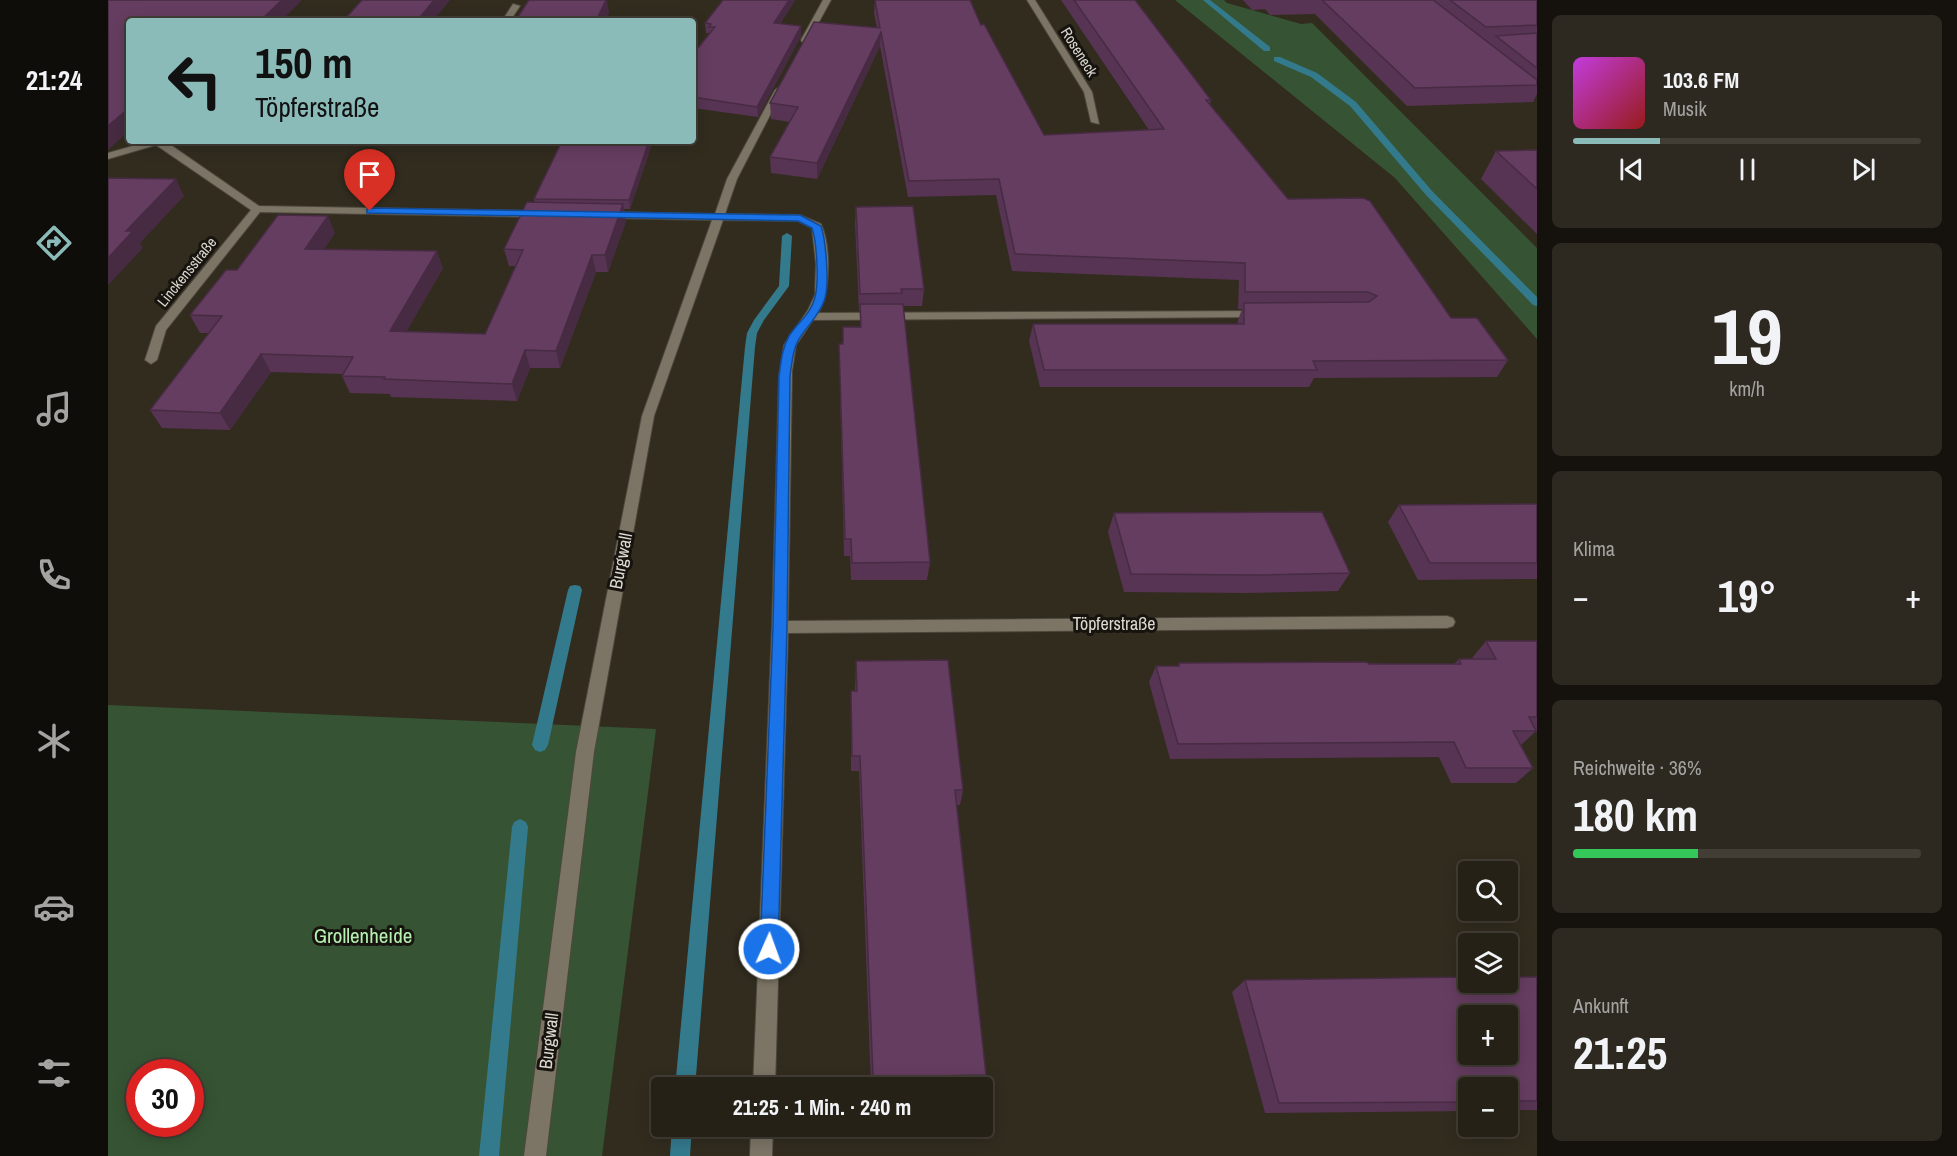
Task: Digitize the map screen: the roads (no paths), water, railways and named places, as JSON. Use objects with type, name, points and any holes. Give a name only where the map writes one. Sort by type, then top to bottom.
[{"type":"street","points":[[803,45],[827,0]]},
{"type":"street","name":"Roseneck","points":[[1031,0],[1088,92],[1096,122]]},
{"type":"street","points":[[508,18],[516,6]]},
{"type":"street","name":"Burgwall","points":[[535,1156],[585,752],[648,416],[732,180],[786,76]]},
{"type":"street","points":[[108,156],[152,144]]},
{"type":"street","points":[[162,144],[257,209],[551,214]]},
{"type":"street","name":"Linckensstraße","points":[[151,360],[160,329],[257,209]]},
{"type":"street","points":[[597,215],[800,218],[817,226],[821,241],[820,298],[811,317],[794,336],[788,354],[785,376],[780,627],[764,1077]]},
{"type":"street","points":[[811,317],[1270,314]]},
{"type":"street","name":"Töpferstraße","points":[[780,627],[1448,622]]},
{"type":"street","points":[[761,1156],[762,1137]]},
{"type":"waterway","points":[[1206,0],[1267,49]]},
{"type":"waterway","points":[[1277,59],[1314,75],[1353,104],[1429,193],[1537,303]]},
{"type":"waterway","points":[[686,1077],[750,347],[752,333],[759,320],[784,286],[787,236]]},
{"type":"waterway","points":[[540,745],[575,590]]},
{"type":"waterway","points":[[489,1156],[520,827]]},
{"type":"waterway","points":[[680,1156],[681,1137]]},
{"type":"park label","name":"Grollenheide","points":[[363,936]]}]
